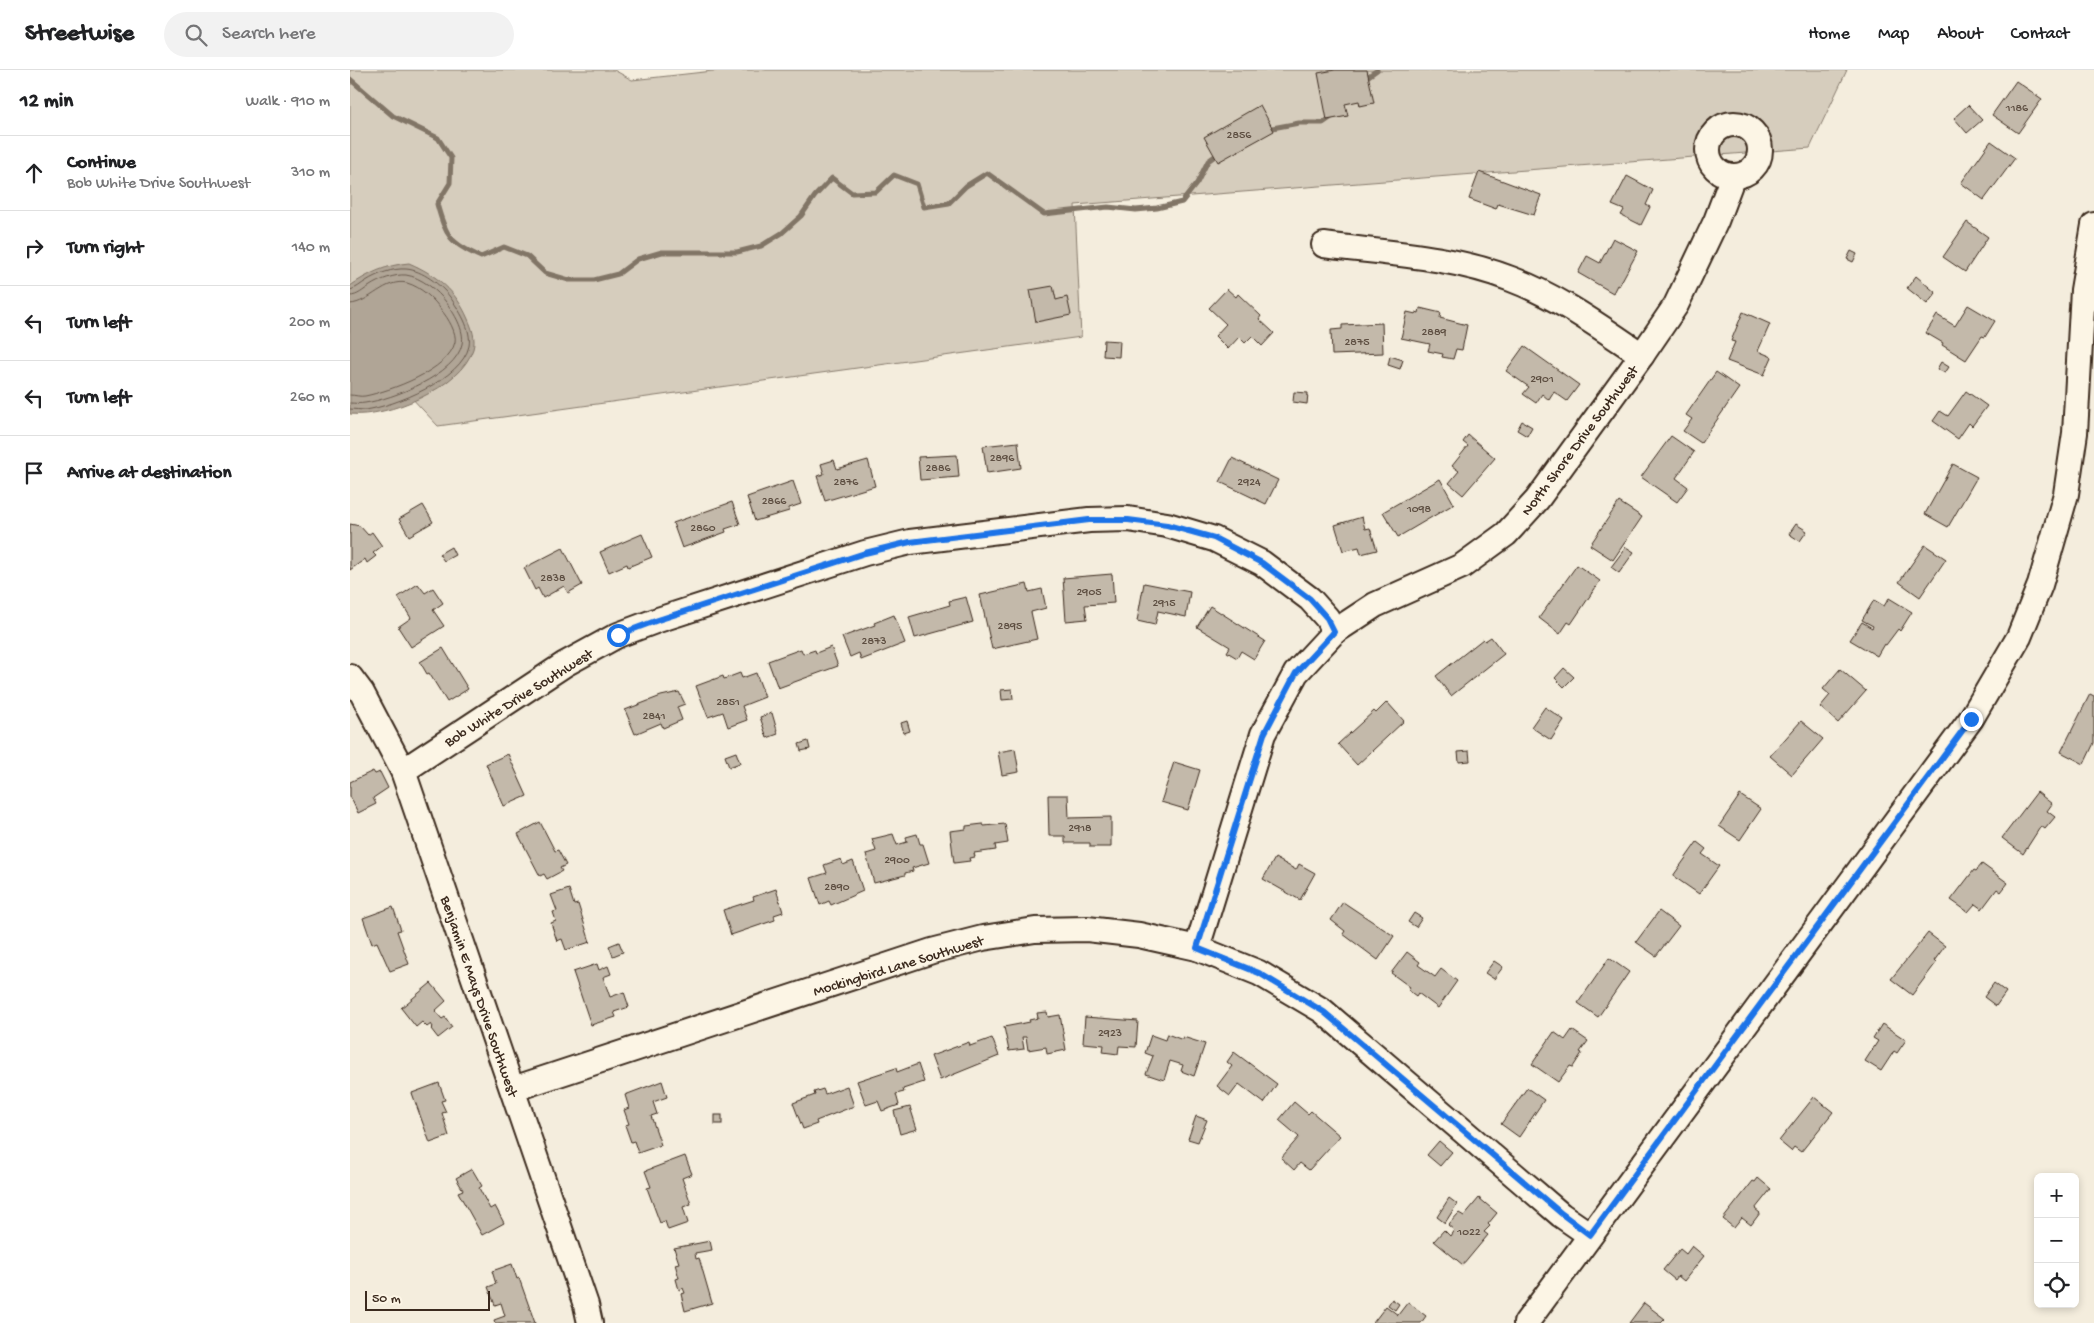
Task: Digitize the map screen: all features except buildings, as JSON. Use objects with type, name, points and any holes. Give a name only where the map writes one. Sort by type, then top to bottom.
[{"type":"street","name":"North Shore Drive Southwest","points":[[1197,948],[1264,734],[1296,673],[1334,632],[1375,605],[1462,566],[1506,534],[1537,500],[1642,356],[1676,305],[1716,221],[1733,176]]},
{"type":"street","points":[[1526,1323],[1971,719],[2019,637],[2040,585],[2066,494],[2074,433],[2083,290],[2094,225]]},
{"type":"street","points":[[1324,245],[1450,262],[1510,279],[1571,308],[1642,356]]},
{"type":"street","name":"Bob White Drive Southwest","points":[[403,771],[565,664],[618,635],[658,620],[865,553],[910,542],[1089,520],[1128,520],[1167,525],[1214,538],[1262,563],[1310,599],[1327,618],[1334,632]]},
{"type":"street","name":"Benjamin E Mays Drive Southwest","points":[[350,677],[362,693],[403,771],[586,1305],[590,1323]]},
{"type":"street","name":"Mockingbird Lane Southwest","points":[[513,1090],[923,954],[983,938],[1035,930],[1087,929],[1139,935],[1197,948],[1259,973],[1324,1012],[1562,1214],[1590,1235]]},
{"type":"shaded area","points":[[350,70],[614,70],[632,80],[722,70],[1847,70],[1810,148],[1075,205],[1081,337],[438,426],[350,332]]},
{"type":"water","points":[[409,263],[437,279],[458,300],[472,330],[474,337],[473,349],[466,363],[454,376],[439,388],[421,398],[383,411],[350,414],[350,286],[378,270]]},
{"type":"waterway","points":[[1363,80],[1377,70]]},
{"type":"waterway","points":[[350,79],[393,116],[438,138],[451,158],[450,183],[437,204],[443,224],[456,243],[481,257],[504,247],[527,256],[545,273],[569,280],[594,280],[618,274],[638,259],[662,252],[737,252],[761,246],[782,233],[801,216],[815,196],[832,178],[852,193],[876,192],[894,175],[917,184],[924,207],[949,203],[966,186],[987,173],[1044,214],[1108,207],[1136,210],[1157,208],[1182,202],[1197,183],[1208,161],[1219,153]]},
{"type":"waterway","points":[[1267,129],[1299,123],[1323,123],[1333,116]]},
{"type":"route","points":[[618,635],[658,620],[865,553],[910,542],[1089,520],[1128,520],[1167,525],[1214,538],[1262,563],[1310,599],[1327,618],[1334,632],[1296,673],[1264,734],[1197,948],[1259,973],[1324,1012],[1562,1214],[1590,1235],[1971,719]]}]
